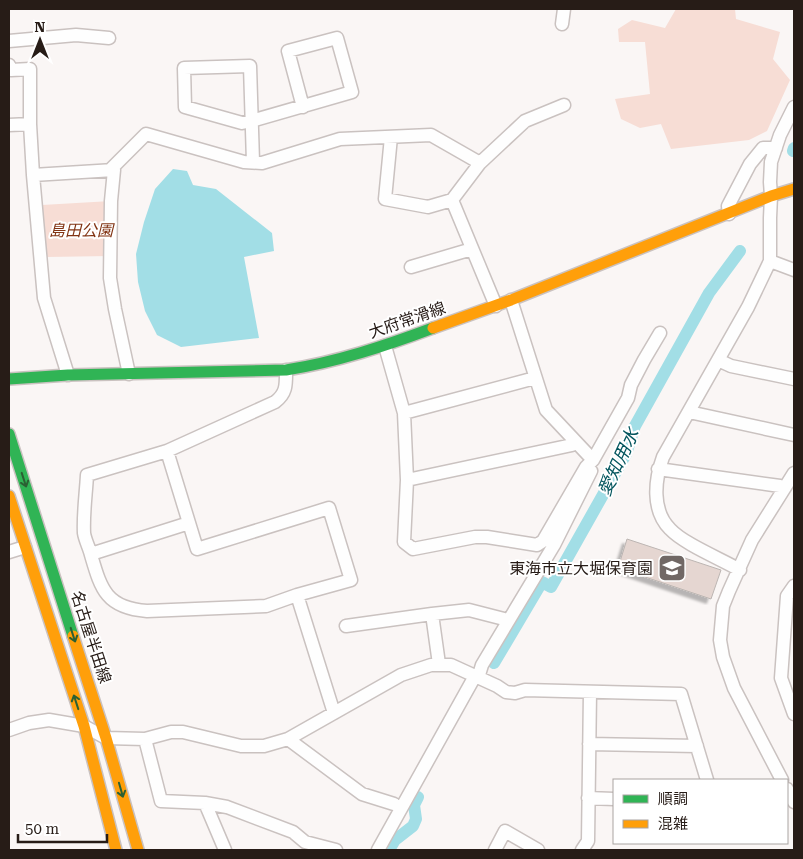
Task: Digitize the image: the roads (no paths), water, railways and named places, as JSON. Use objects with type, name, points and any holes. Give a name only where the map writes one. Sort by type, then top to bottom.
[{"type":"main road","name":"大府常滑線","points":[[9,379],[286,370],[320,365],[385,346],[496,306],[772,196],[794,189]]},
{"type":"main road","name":"名古屋半田線","points":[[9,434],[106,738],[138,850]]},
{"type":"main road","points":[[9,496],[84,726],[116,850]]},
{"type":"street","points":[[562,24],[564,9]]},
{"type":"street","points":[[9,41],[76,35],[109,38]]},
{"type":"street","points":[[253,162],[251,121],[250,66],[184,68],[185,107],[242,123],[251,121],[303,107],[352,92],[337,38],[288,51],[303,107]]},
{"type":"street","points":[[9,65],[10,70],[30,69],[32,175],[44,298],[68,376]]},
{"type":"street","points":[[391,137],[385,199],[428,207],[452,200],[480,163],[525,121],[564,105]]},
{"type":"street","points":[[740,570],[687,542],[670,530],[661,513],[656,481],[658,469],[664,456],[748,306],[770,260],[771,170],[780,135],[794,107]]},
{"type":"street","points":[[9,125],[30,124]]},
{"type":"street","points":[[110,170],[146,134],[244,162],[262,163],[340,139],[431,135],[480,163]]},
{"type":"street","points":[[729,214],[728,206],[750,164],[763,148],[776,148]]},
{"type":"street","points":[[32,175],[114,170],[111,201],[110,278],[129,374]]},
{"type":"street","points":[[452,200],[496,306]]},
{"type":"street","points":[[411,267],[472,249]]},
{"type":"street","points":[[770,260],[794,270]]},
{"type":"street","points":[[378,850],[477,677],[482,665],[554,545],[591,471],[589,464],[575,442],[546,410],[511,300]]},
{"type":"street","points":[[385,346],[404,413],[407,480],[404,542],[414,549],[476,537],[487,537],[537,545],[543,541],[628,398],[631,385],[660,334]]},
{"type":"street","points":[[718,360],[731,366],[794,379]]},
{"type":"street","points":[[167,451],[197,549],[328,508],[351,580],[266,606],[147,612],[134,610],[118,603],[106,593],[98,579],[84,534],[87,475],[167,451],[275,402],[282,396],[286,383],[286,370]]},
{"type":"street","points":[[404,413],[535,378]]},
{"type":"street","points":[[689,412],[794,435]]},
{"type":"street","points":[[407,480],[572,445],[575,442]]},
{"type":"street","points":[[658,469],[744,480],[780,486],[784,489]]},
{"type":"street","points":[[781,779],[734,688],[723,657],[720,640],[723,606],[752,540],[794,473]]},
{"type":"street","points":[[91,554],[189,523]]},
{"type":"street","points":[[9,552],[25,547]]},
{"type":"street","points":[[794,586],[787,596],[789,640],[781,678],[791,700],[794,714]]},
{"type":"street","points":[[297,595],[334,713]]},
{"type":"street","points":[[346,626],[469,610],[508,620]]},
{"type":"street","points":[[432,614],[439,664]]},
{"type":"street","points":[[9,730],[29,723],[49,720],[84,726],[106,738],[145,739],[171,732],[183,732],[241,746],[264,746],[288,739],[401,675],[421,667],[439,664],[451,665],[506,692],[525,690],[681,694],[707,779]]},
{"type":"street","points":[[582,850],[588,841],[590,692]]},
{"type":"street","points":[[145,739],[161,800],[205,803],[227,807],[293,832],[305,842],[336,850]]},
{"type":"street","points":[[288,739],[362,794],[394,804]]},
{"type":"street","points":[[589,744],[697,746]]},
{"type":"street","points":[[788,791],[794,802]]},
{"type":"street","points":[[588,798],[613,799]]},
{"type":"street","points":[[205,803],[225,850]]},
{"type":"street","points":[[495,850],[505,831],[538,850]]},
{"type":"water","points":[[173,169],[187,171],[193,185],[216,189],[272,233],[274,251],[244,257],[259,338],[181,347],[157,335],[145,311],[138,282],[136,254],[155,189]]},
{"type":"waterway","name":"愛知用水","points":[[494,663],[542,582],[551,587],[626,454],[635,426],[709,293],[740,251]]},
{"type":"waterway","name":"愛知用水","points":[[389,850],[395,840],[413,826],[416,819],[414,805],[418,797]]},
{"type":"place","name":"東海市立大堀保育園","points":[[672,568]]},
{"type":"park label","name":"島田公園","points":[[81,230]]}]
